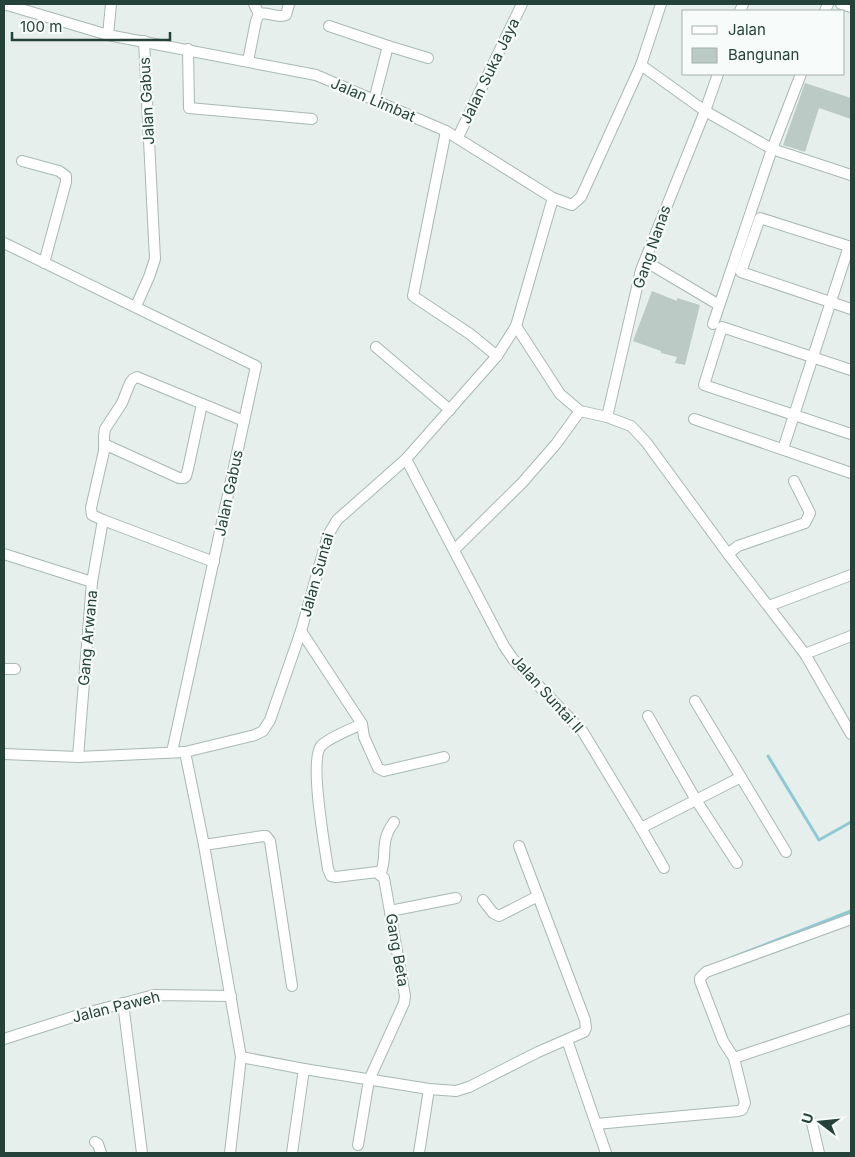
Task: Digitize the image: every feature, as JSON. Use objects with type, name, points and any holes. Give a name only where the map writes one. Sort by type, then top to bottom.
[{"type":"street","name":"Jalan Limbat","points":[[4,4],[19,6],[108,35],[316,75],[446,131],[553,198],[572,205],[581,197],[640,65]]},
{"type":"street","points":[[108,35],[111,4]]},
{"type":"street","points":[[254,4],[259,14]]},
{"type":"street","points":[[248,61],[259,14],[264,12],[282,17],[286,15],[289,4]]},
{"type":"street","name":"Jalan Suka Jaya","points":[[458,138],[522,4]]},
{"type":"street","points":[[660,4],[640,65],[705,111],[772,149],[851,174]]},
{"type":"street","points":[[841,4],[851,8]]},
{"type":"street","points":[[329,26],[428,58]]},
{"type":"street","name":"Jalan Gabus","points":[[136,306],[155,258],[144,41]]},
{"type":"street","points":[[374,100],[388,46]]},
{"type":"street","points":[[188,49],[189,108],[312,120]]},
{"type":"street","name":"Gang Nanas","points":[[607,417],[641,270],[718,75]]},
{"type":"street","points":[[713,324],[772,149],[801,75]]},
{"type":"street","points":[[446,131],[413,296],[470,334],[497,356]]},
{"type":"street","points":[[22,161],[59,171],[66,176],[44,263]]},
{"type":"street","name":"Jalan Suntai","points":[[4,754],[78,757],[185,752],[255,735],[263,731],[270,720],[301,631],[328,535],[332,527],[337,520],[406,459],[497,356],[516,326],[553,198]]},
{"type":"street","points":[[783,449],[812,356],[830,302],[850,246],[760,218],[741,272],[830,302],[851,309]]},
{"type":"street","name":"Jalan Gabus","points":[[4,243],[256,366],[172,752]]},
{"type":"street","points":[[645,261],[720,305]]},
{"type":"street","points":[[516,326],[560,394],[580,411],[607,417],[631,426],[639,433],[728,554],[805,654],[851,734]]},
{"type":"street","points":[[851,370],[722,327],[704,385],[851,434]]},
{"type":"street","points":[[376,347],[450,410]]},
{"type":"street","points":[[214,562],[92,515],[90,508],[104,451],[105,429],[122,403],[133,379],[137,378],[244,421]]},
{"type":"street","points":[[104,444],[179,478],[184,478],[188,469],[202,404]]},
{"type":"street","points":[[455,549],[522,483],[556,444],[580,411]]},
{"type":"street","points":[[694,418],[851,473]]},
{"type":"street","name":"Jalan Suntai II","points":[[406,459],[455,549],[504,646],[513,659],[583,732],[664,868]]},
{"type":"street","points":[[728,554],[738,546],[804,523],[808,519],[810,513],[794,481]]},
{"type":"street","points":[[92,582],[103,520]]},
{"type":"street","name":"Gang Arwana","points":[[4,554],[92,582],[78,757]]},
{"type":"street","points":[[768,606],[851,575]]},
{"type":"street","points":[[301,631],[362,724],[364,737],[381,771],[412,766],[444,757]]},
{"type":"street","points":[[805,654],[851,636]]},
{"type":"street","points":[[4,669],[16,669]]},
{"type":"street","points":[[695,701],[786,852]]},
{"type":"street","points":[[648,716],[696,800],[737,863]]},
{"type":"street","points":[[362,724],[324,744],[319,750],[317,760],[319,801],[328,869],[331,876],[377,872],[380,875],[384,867],[386,835],[394,822]]},
{"type":"street","points":[[185,752],[204,845],[240,1056],[230,1153]]},
{"type":"street","points":[[641,828],[741,777]]},
{"type":"street","points":[[204,845],[263,836],[266,836],[270,841],[292,986]]},
{"type":"street","points":[[240,1056],[429,1090],[456,1091],[470,1087],[538,1052],[584,1032],[586,1028],[585,1020],[519,846]]},
{"type":"street","name":"Gang Beta","points":[[358,1145],[369,1080],[405,996],[384,878],[380,875]]},
{"type":"street","points":[[483,900],[493,913],[499,916],[538,896]]},
{"type":"street","points":[[390,911],[456,898]]},
{"type":"street","points":[[596,1124],[742,1110],[745,1103],[734,1058],[723,1041],[700,985],[700,978],[706,972],[851,919]]},
{"type":"street","name":"Jalan Paweh","points":[[4,1039],[154,995],[231,996]]},
{"type":"street","points":[[123,1003],[142,1153]]},
{"type":"street","points":[[734,1058],[851,1019]]},
{"type":"street","points":[[567,1040],[606,1153]]},
{"type":"street","points":[[292,1153],[304,1069]]},
{"type":"street","points":[[419,1153],[429,1090]]},
{"type":"street","points":[[812,1123],[819,1153]]},
{"type":"street","points":[[95,1142],[98,1144],[101,1153]]},
{"type":"building","points":[[805,83],[851,98],[851,119],[819,108],[805,152],[783,145]]},
{"type":"building","points":[[652,291],[677,301],[677,298],[700,305],[685,365],[675,363],[677,357],[661,353],[661,351],[633,341]]},
{"type":"waterway","points":[[768,756],[819,840],[851,822]]},
{"type":"waterway","points":[[731,958],[851,911]]}]
